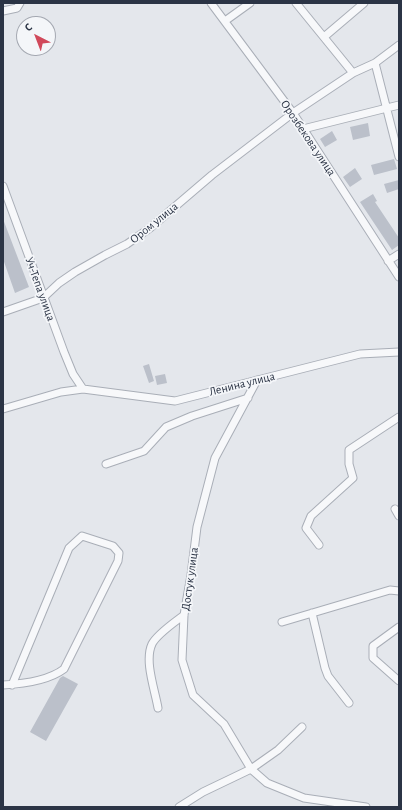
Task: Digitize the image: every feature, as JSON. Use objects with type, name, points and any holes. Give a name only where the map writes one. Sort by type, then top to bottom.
[{"type":"street","points":[[3,11],[16,8],[20,3]]},
{"type":"street","name":"Орозбекова улица","points":[[211,3],[293,113],[399,277]]},
{"type":"street","points":[[225,21],[250,3]]},
{"type":"street","points":[[296,3],[352,73]]},
{"type":"street","points":[[324,37],[364,3]]},
{"type":"street","name":"Ором улица","points":[[3,312],[43,298],[59,283],[75,272],[127,244],[150,228],[212,175],[293,113],[352,73],[375,63],[399,45]]},
{"type":"street","points":[[375,63],[399,156]]},
{"type":"street","points":[[303,129],[399,105]]},
{"type":"street","name":"Уч-Тепа улица","points":[[3,186],[67,360],[83,389]]},
{"type":"street","points":[[388,261],[399,254]]},
{"type":"street","name":"Ленина улица","points":[[3,409],[61,392],[83,389],[175,400],[360,354],[399,352]]},
{"type":"street","name":"Достук улица","points":[[257,380],[215,458],[197,527],[184,615],[182,660],[193,695],[224,724],[252,769],[267,783],[304,798],[366,807]]},
{"type":"street","points":[[106,464],[144,451],[166,427],[192,416],[248,398]]},
{"type":"street","points":[[319,545],[306,528],[311,516],[353,478],[349,464],[349,450],[399,417]]},
{"type":"street","points":[[394,509],[399,516]]},
{"type":"street","points":[[3,685],[12,685],[50,677],[64,669],[118,561],[119,553],[113,546],[82,536],[69,548],[12,685]]},
{"type":"street","points":[[282,622],[390,590],[399,591]]},
{"type":"street","points":[[312,614],[328,676],[349,703]]},
{"type":"street","points":[[158,708],[148,659],[152,644],[162,633],[184,615]]},
{"type":"street","points":[[399,627],[373,646],[373,658],[399,681]]},
{"type":"street","points":[[179,807],[203,792],[252,769],[278,750],[302,727]]},
{"type":"building","points":[[368,123],[370,136],[353,140],[350,127]]},
{"type":"building","points":[[332,131],[337,140],[325,147],[320,139]]},
{"type":"building","points":[[394,159],[397,169],[374,175],[371,165]]},
{"type":"building","points":[[355,168],[362,179],[350,187],[343,177]]},
{"type":"building","points":[[399,180],[399,189],[387,193],[384,184]]},
{"type":"building","points":[[373,194],[377,201],[375,202],[399,238],[399,245],[392,250],[360,202]]},
{"type":"building","points":[[3,219],[29,287],[15,293],[3,259]]},
{"type":"building","points":[[149,364],[154,381],[149,383],[143,366]]},
{"type":"building","points":[[165,374],[167,383],[157,385],[155,376]]},
{"type":"building","points":[[63,676],[78,684],[46,741],[30,732],[60,678]]}]
